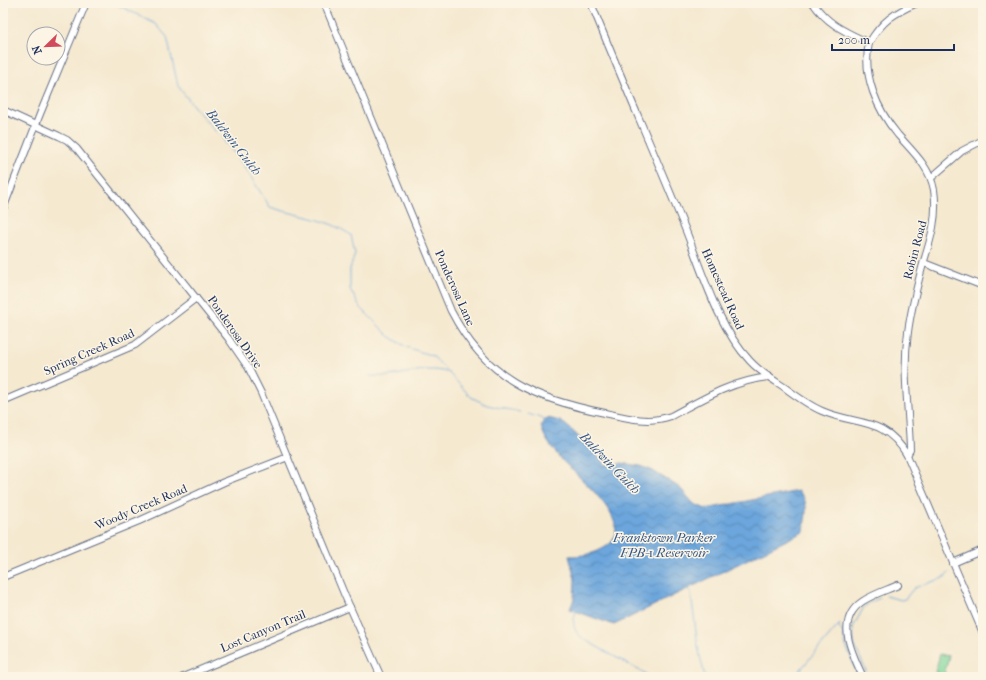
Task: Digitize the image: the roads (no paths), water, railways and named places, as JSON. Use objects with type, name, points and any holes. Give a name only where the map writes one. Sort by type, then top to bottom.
[{"type":"street","points":[[3,209],[86,3]]},
{"type":"street","name":"Ponderosa Lane","points":[[324,3],[451,311],[468,340],[492,366],[519,385],[546,398],[591,411],[644,420],[664,418],[724,388],[742,382],[768,377]]},
{"type":"street","name":"Homestead Road","points":[[591,3],[719,313],[740,349],[754,366],[807,403],[823,411],[870,424],[886,431],[896,439],[907,455],[983,633]]},
{"type":"street","points":[[813,3],[823,16],[838,28],[869,43],[881,25],[888,19],[901,10],[917,3]]},
{"type":"street","name":"Robin Road","points":[[869,43],[868,70],[879,106],[892,127],[921,160],[931,178],[935,201],[935,218],[931,240],[911,316],[905,352],[905,384],[910,450],[907,455]]},
{"type":"street","name":"Ponderosa Drive","points":[[3,110],[36,124],[67,140],[82,154],[228,338],[248,367],[261,393],[350,607],[381,677]]},
{"type":"street","points":[[931,178],[962,151],[983,140]]},
{"type":"street","points":[[924,263],[983,286]]},
{"type":"street","name":"Spring Creek Road","points":[[3,401],[135,345],[196,298]]},
{"type":"street","name":"Woody Creek Road","points":[[3,578],[139,521],[224,482],[288,457]]},
{"type":"street","points":[[953,563],[983,550]]},
{"type":"street","points":[[863,677],[848,638],[847,628],[850,618],[856,608],[865,599],[898,585]]},
{"type":"street","name":"Lost Canyon Trail","points":[[184,677],[350,607]]},
{"type":"water","name":"Franktown Parker FPB-1 Reservoir","points":[[548,418],[560,421],[566,425],[595,452],[605,465],[622,463],[641,466],[653,471],[680,488],[694,504],[706,509],[798,491],[805,500],[806,505],[806,516],[803,532],[614,625],[570,609],[574,599],[575,579],[569,556],[589,554],[607,546],[615,537],[615,525],[610,513],[601,500],[561,459],[549,443],[541,425],[545,419]]},
{"type":"waterway","name":"Baldwin Gulch","points":[[114,3],[156,24],[167,37],[178,86],[195,108],[238,157],[270,207],[322,221],[342,229],[351,235],[355,254],[350,269],[350,289],[359,306],[389,336],[406,347],[433,356],[471,397],[487,405],[520,412]]},
{"type":"waterway","points":[[370,376],[389,376],[427,370],[447,372]]},
{"type":"waterway","name":"Baldwin Gulch","points":[[528,414],[544,419]]},
{"type":"waterway","points":[[886,596],[901,600],[905,599],[914,588],[943,578],[949,573]]},
{"type":"waterway","name":"Baldwin Gulch","points":[[688,588],[691,594],[698,647],[705,677]]},
{"type":"waterway","points":[[866,671],[854,644],[853,627],[864,607],[880,598]]},
{"type":"waterway","points":[[576,612],[574,617],[574,628],[581,637],[651,677]]},
{"type":"waterway","points":[[841,623],[838,626],[843,633],[845,643],[857,673]]},
{"type":"waterway","points":[[794,677],[840,625]]}]
